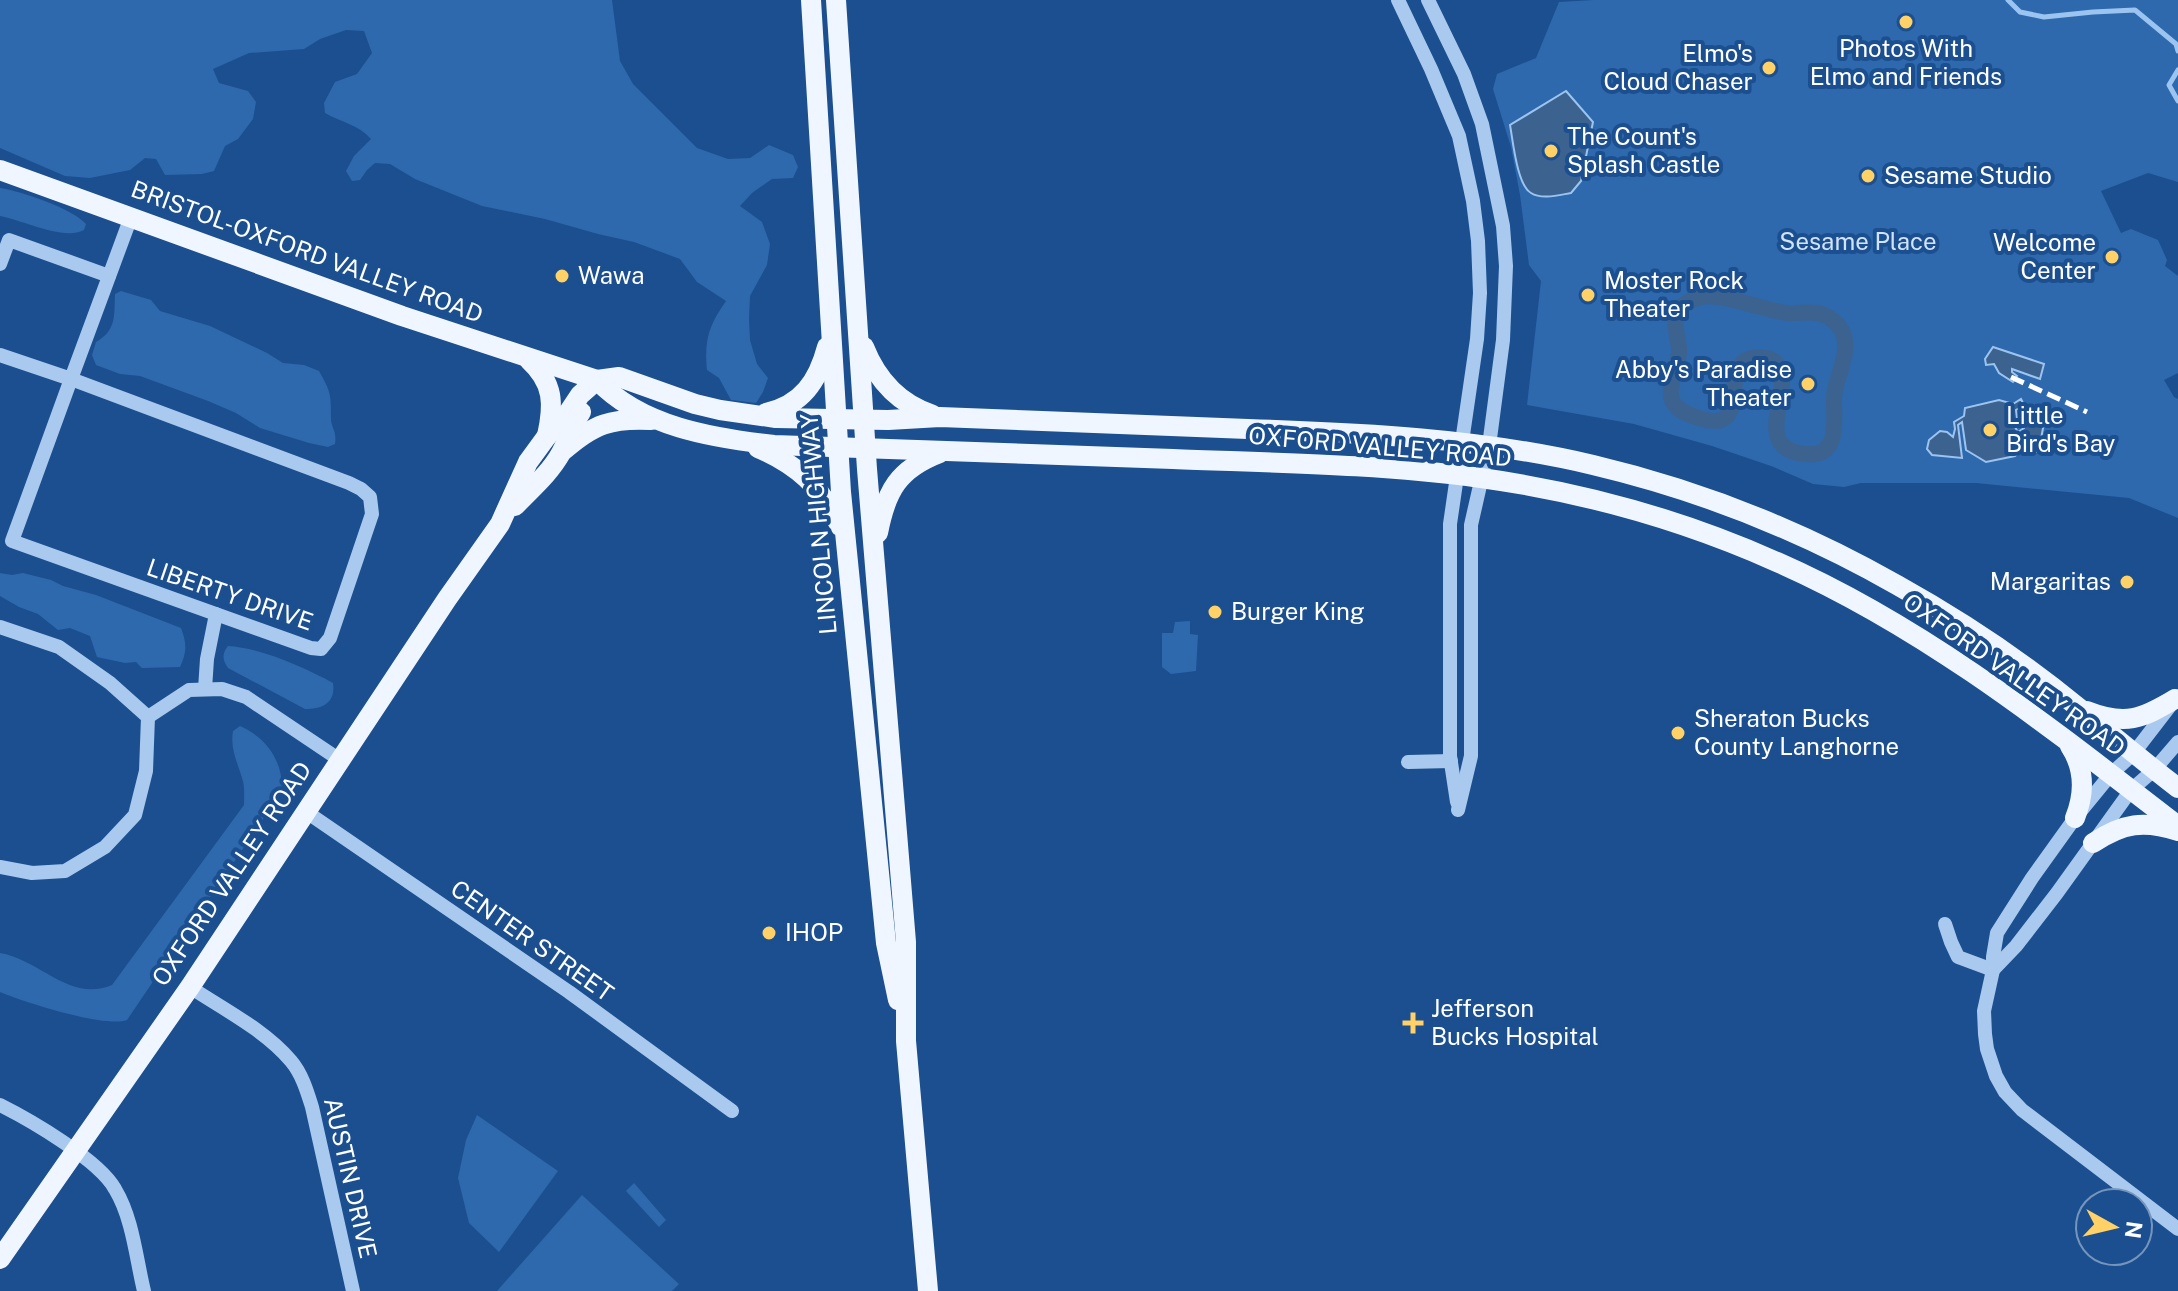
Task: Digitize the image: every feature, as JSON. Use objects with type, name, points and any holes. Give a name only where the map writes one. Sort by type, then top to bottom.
[{"type":"main road","name":"LINCOLN HIGHWAY","points":[[811,0],[844,536],[886,943],[906,1041]]},
{"type":"main road","name":"LINCOLN HIGHWAY","points":[[836,0],[874,557],[906,942],[906,1041],[928,1291]]},
{"type":"main road","name":"BRISTOL-OXFORD VALLEY ROAD","points":[[0,170],[402,316],[597,380]]},
{"type":"main road","points":[[859,334],[870,361],[890,390],[920,411],[940,417]]},
{"type":"main road","points":[[747,414],[779,410],[794,403],[816,377],[831,336]]},
{"type":"main road","points":[[526,357],[540,370],[550,393],[547,436]]},
{"type":"main road","name":"OXFORD VALLEY ROAD","points":[[505,516],[528,462],[580,395],[597,380],[619,377],[695,404],[776,418],[864,420],[940,417],[1364,434],[1489,446],[1581,462],[1713,501],[1789,530],[1863,566],[2005,654],[2080,708],[2178,788]]},
{"type":"main road","name":"OXFORD VALLEY ROAD","points":[[597,380],[612,396],[660,421],[744,441],[1311,464],[1458,475],[1560,492],[1624,508],[1702,532],[1776,561],[1841,592],[1918,636],[2066,740],[2178,828]]},
{"type":"main road","name":"OXFORD VALLEY ROAD","points":[[0,1259],[190,987],[447,598],[505,516],[546,474],[561,453],[572,425],[589,402],[597,380]]},
{"type":"main road","points":[[561,453],[583,434],[605,423],[619,420],[660,421]]},
{"type":"main road","points":[[744,441],[776,455],[808,479],[823,496],[844,536]]},
{"type":"main road","points":[[874,557],[882,511],[895,483],[922,460],[947,451]]},
{"type":"main road","points":[[2080,708],[2102,717],[2131,719],[2152,713],[2176,697]]},
{"type":"main road","points":[[2066,740],[2075,753],[2082,776],[2082,797],[2075,818]]},
{"type":"main road","points":[[2093,843],[2108,832],[2132,824],[2178,828]]},
{"type":"street","points":[[1398,0],[1459,136],[1478,241],[1480,304],[1477,339],[1450,524],[1451,761],[1458,810],[1471,756],[1471,525],[1489,446],[1505,315],[1506,266],[1503,226],[1482,124],[1464,74],[1428,0]]},
{"type":"street","name":"LIBERTY DRIVE","points":[[71,379],[349,483],[370,497],[372,514],[330,638],[321,649],[12,541],[71,379],[131,217]]},
{"type":"street","points":[[0,264],[9,240],[109,276]]},
{"type":"street","points":[[0,355],[71,379]]},
{"type":"street","points":[[205,689],[216,614]]},
{"type":"street","points":[[0,627],[59,647],[110,683],[148,717]]},
{"type":"street","points":[[148,717],[189,690],[222,689],[246,697],[340,760]]},
{"type":"street","points":[[2176,697],[2133,754],[2111,774],[2075,818],[1997,933],[1984,1011],[1991,1061],[2005,1092],[2022,1110],[2178,1229]]},
{"type":"street","points":[[0,867],[32,873],[65,871],[105,847],[135,815],[146,771],[148,717]]},
{"type":"street","points":[[1993,970],[2049,904],[2131,790],[2154,770],[2178,742]]},
{"type":"street","points":[[1408,762],[1451,761]]},
{"type":"street","name":"CENTER STREET","points":[[305,811],[569,992],[732,1111]]},
{"type":"street","points":[[1945,924],[1958,957],[1993,970]]},
{"type":"street","name":"AUSTIN DRIVE","points":[[190,987],[267,1039],[292,1062],[303,1081],[312,1107],[353,1291]]},
{"type":"street","points":[[0,1105],[75,1152],[107,1178],[128,1220],[144,1291]]},
{"type":"green space","points":[[0,0],[612,0],[620,61],[633,84],[697,148],[728,159],[750,158],[769,145],[793,155],[798,167],[793,178],[772,179],[740,206],[762,222],[770,244],[767,265],[750,296],[750,340],[757,364],[768,378],[763,392],[756,403],[731,400],[719,378],[707,370],[709,333],[726,301],[697,282],[680,259],[634,242],[482,206],[415,179],[390,164],[375,163],[360,180],[352,181],[346,171],[354,156],[371,139],[355,127],[325,113],[324,103],[335,82],[357,74],[372,53],[364,31],[346,30],[320,39],[304,49],[249,53],[213,69],[219,83],[248,91],[256,102],[253,119],[238,139],[225,146],[214,171],[165,175],[156,159],[145,158],[130,170],[90,178],[65,176],[0,148]]},
{"type":"green space","name":"Sesame Place","points":[[2178,0],[2178,182],[2148,173],[2101,191],[2121,233],[2131,229],[2158,240],[2167,260],[2165,266],[2178,276],[2178,373],[2164,380],[2178,399],[2178,518],[2129,498],[1976,483],[1861,483],[1844,487],[1813,484],[1712,446],[1634,424],[1527,405],[1541,281],[1529,265],[1511,147],[1493,89],[1497,74],[1536,58],[1559,2]]},
{"type":"green space","points":[[0,188],[70,212],[86,224],[84,230],[65,233],[0,216]]},
{"type":"green space","points":[[121,291],[151,300],[160,311],[210,326],[283,363],[304,365],[319,371],[330,394],[335,444],[328,447],[309,443],[260,428],[208,401],[140,376],[120,374],[96,365],[92,355],[96,342],[111,327],[115,294]]},
{"type":"green space","points":[[0,573],[23,573],[51,580],[181,628],[185,648],[180,667],[142,668],[136,662],[97,657],[90,636],[70,628],[58,630],[38,614],[0,596]]},
{"type":"green space","points":[[1190,621],[1190,634],[1198,635],[1196,671],[1171,674],[1162,667],[1162,633],[1173,633],[1175,622]]},
{"type":"green space","points":[[228,646],[268,654],[333,683],[330,700],[317,708],[305,709],[228,668],[224,657]]},
{"type":"green space","points":[[240,726],[258,737],[272,752],[280,770],[282,791],[127,1020],[116,1022],[83,1017],[0,992],[0,953],[83,989],[112,985],[244,805],[244,784],[232,744],[233,731]]},
{"type":"green space","points":[[477,1115],[558,1171],[499,1252],[469,1223],[458,1178],[466,1140]]},
{"type":"green space","points":[[634,1183],[666,1220],[659,1227],[626,1191]]},
{"type":"green space","points":[[582,1195],[679,1284],[672,1291],[497,1291]]},
{"type":"shaded area","name":"The Count's Splash Castle","points":[[1566,91],[1593,122],[1581,181],[1571,193],[1535,195],[1522,181],[1510,125]]},
{"type":"shaded area","points":[[1993,347],[2044,364],[2040,379],[2012,369],[2017,376],[2013,382],[1999,373],[1994,364],[1986,365],[1985,359]]},
{"type":"shaded area","name":"Little Bird's Bay","points":[[2021,399],[2024,405],[2016,410],[2015,427],[2018,432],[2024,428],[2022,415],[2028,408],[2040,410],[2045,418],[2036,452],[2027,450],[2025,441],[2020,439],[2016,443],[2015,456],[1986,462],[1966,450],[1962,422],[1958,425],[1962,458],[1932,455],[1927,449],[1929,440],[1940,431],[1953,437],[1954,422],[1964,416],[1965,408],[1999,400],[2013,404]]},
{"type":"waterway","points":[[2008,0],[2020,12],[2044,17],[2135,10],[2176,44],[2178,51]]},
{"type":"waterway","points":[[2178,70],[2169,85],[2178,101]]},
{"type":"waterway","points":[[1704,296],[1786,313],[1820,314],[1838,325],[1844,337],[1845,350],[1835,391],[1833,437],[1824,450],[1805,454],[1787,449],[1779,439],[1776,426],[1782,381],[1780,369],[1768,358],[1754,358],[1743,363],[1737,372],[1731,409],[1725,418],[1714,421],[1696,417],[1682,411],[1674,403],[1671,389],[1679,353],[1675,325],[1677,312],[1683,305],[1704,296]]},
{"type":"railway","points":[[2011,377],[2087,412]]},
{"type":"place","name":"Photos With Elmo and Friends","points":[[1906,22]]},
{"type":"place","name":"Elmo's Cloud Chaser","points":[[1769,68]]},
{"type":"place","name":"The Count's Splash Castle","points":[[1551,151]]},
{"type":"place","name":"Sesame Studio","points":[[1868,176]]},
{"type":"place","name":"Welcome Center","points":[[2112,257]]},
{"type":"place","name":"Wawa","points":[[562,276]]},
{"type":"place","name":"Moster Rock Theater","points":[[1588,295]]},
{"type":"place","name":"Abby's Paradise Theater","points":[[1808,384]]},
{"type":"place","name":"Little Bird's Bay","points":[[1990,430]]},
{"type":"place","name":"Margaritas","points":[[2127,582]]},
{"type":"place","name":"Burger King","points":[[1215,612]]},
{"type":"place","name":"Sheraton Bucks County Langhorne","points":[[1678,733]]},
{"type":"place","name":"IHOP","points":[[769,933]]},
{"type":"place","name":"Jefferson Bucks Hospital","points":[[1413,1023]]}]
